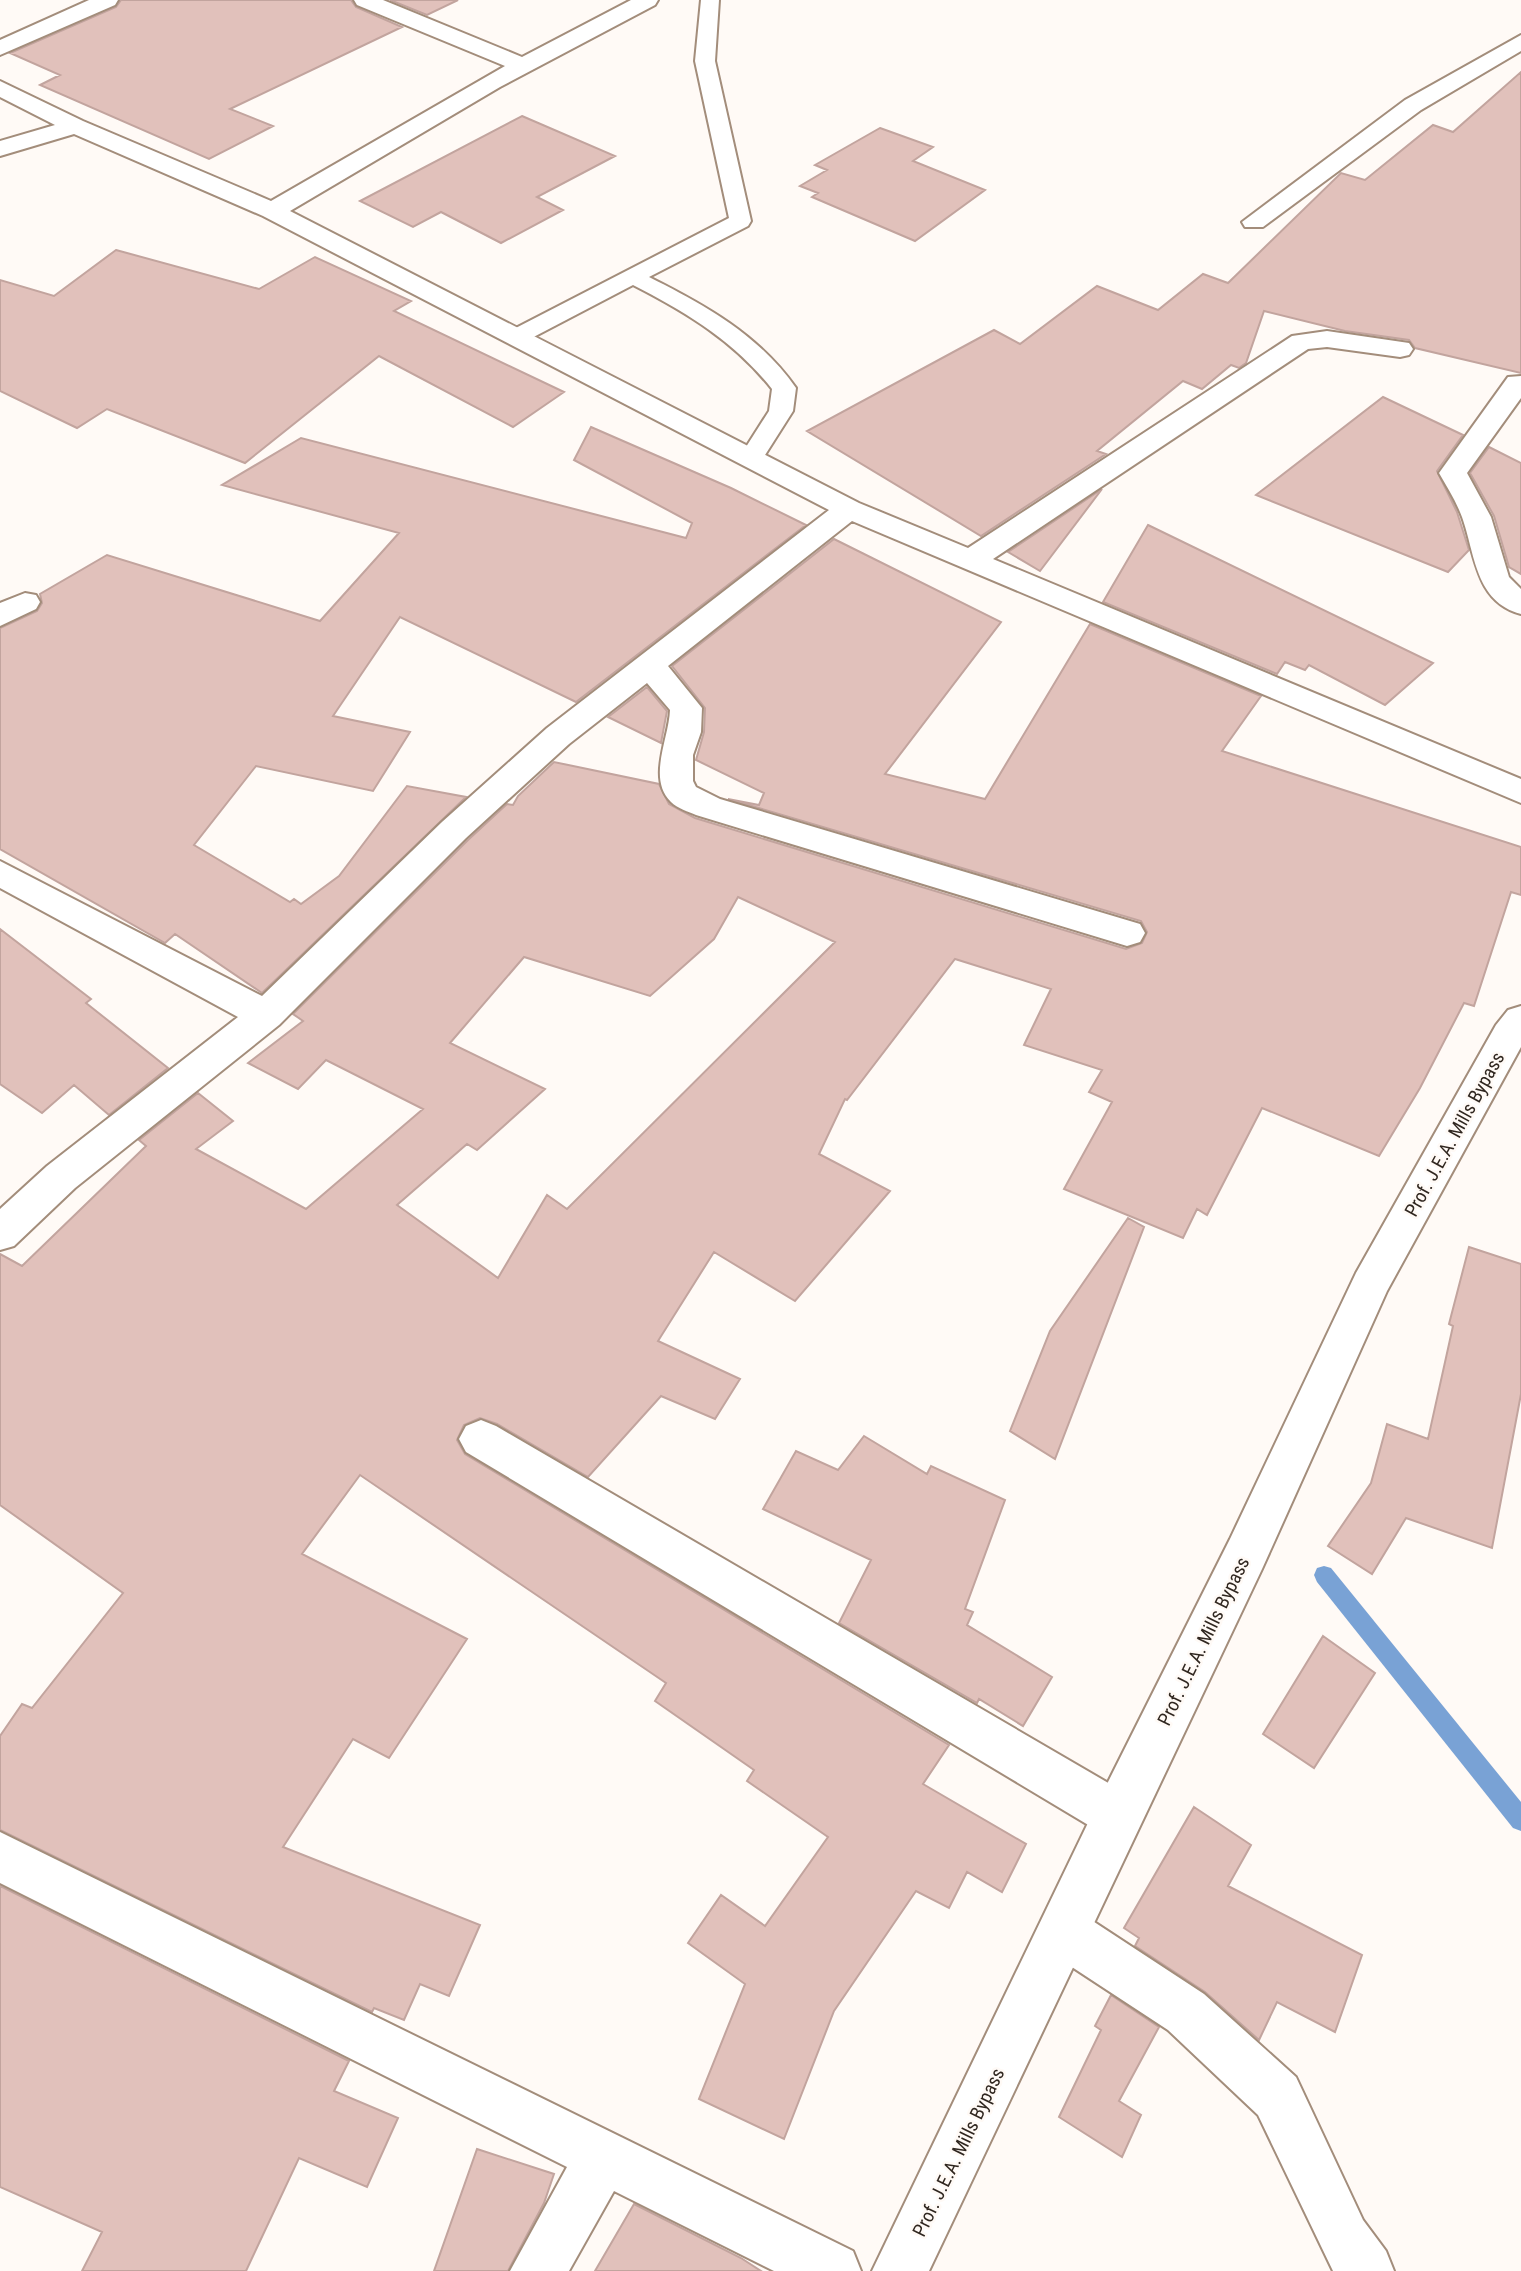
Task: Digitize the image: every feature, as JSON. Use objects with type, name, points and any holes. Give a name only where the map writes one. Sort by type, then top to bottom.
[{"type":"street","points":[[0,47],[107,0]]},
{"type":"street","points":[[365,0],[523,66]]},
{"type":"street","points":[[272,211],[523,66],[647,0]]},
{"type":"street","points":[[1254,222],[1413,105],[1521,42]]},
{"type":"street","points":[[0,88],[75,126],[272,211],[849,509],[1521,792]]},
{"type":"street","points":[[0,149],[75,126]]},
{"type":"street","points":[[972,559],[1301,342],[1327,339],[1400,349]]},
{"type":"street","points":[[1518,383],[1453,474],[1479,522],[1487,565],[1499,589],[1521,604]]},
{"type":"street","points":[[0,1234],[61,1177],[266,1015],[454,830],[558,736],[849,509]]},
{"type":"street","points":[[649,665],[686,708],[685,732],[677,755],[676,781],[684,796],[708,807],[1128,933]]},
{"type":"street","points":[[0,873],[266,1015]]},
{"type":"street","name":"Prof. J.E.A. Mills Bypass","points":[[900,2271],[1064,1932],[1117,1815],[1252,1541],[1370,1285],[1510,1035],[1521,1020]]},
{"type":"street","points":[[481,1439],[1117,1815]]},
{"type":"street","points":[[0,1857],[833,2271]]},
{"type":"street","points":[[1064,1932],[1186,2012],[1277,2096],[1343,2239],[1366,2271]]},
{"type":"street","points":[[538,2271],[603,2157]]},
{"type":"lane","points":[[516,337],[740,221],[705,61],[710,0]]},
{"type":"lane","points":[[633,277],[729,329],[764,360],[784,388],[781,411],[751,458]]},
{"type":"building","points":[[121,0],[351,0],[356,7],[402,27],[230,109],[273,126],[209,159],[40,85],[60,75],[10,53],[116,7]]},
{"type":"building","points":[[390,0],[458,0],[427,15]]},
{"type":"building","points":[[1521,72],[1521,373],[1415,348],[1409,340],[1345,331],[1264,311],[1246,363],[1239,368],[1231,365],[1202,389],[1183,381],[1097,451],[1106,454],[981,536],[807,431],[994,330],[1020,344],[1097,286],[1158,310],[1203,274],[1228,283],[1341,173],[1365,180],[1433,125],[1453,132]]},
{"type":"building","points":[[522,116],[615,156],[537,197],[563,210],[501,243],[441,212],[413,227],[360,201]]},
{"type":"building","points":[[880,128],[933,147],[913,161],[985,190],[915,241],[812,197],[818,193],[800,186],[827,170],[815,165]]},
{"type":"building","points":[[116,250],[259,289],[315,257],[411,301],[394,311],[564,392],[513,427],[379,356],[245,463],[107,409],[77,428],[0,391],[0,280],[54,296]]},
{"type":"building","points":[[1383,397],[1463,435],[1437,471],[1457,512],[1469,550],[1448,572],[1256,495]]},
{"type":"building","points":[[591,427],[731,488],[806,525],[576,702],[400,617],[333,716],[410,732],[373,791],[256,766],[194,845],[290,902],[294,899],[301,904],[339,876],[407,786],[466,797],[262,993],[175,934],[165,943],[0,849],[0,628],[37,611],[42,603],[40,594],[107,555],[320,621],[399,533],[222,485],[301,438],[686,538],[692,523],[574,460]]},
{"type":"building","points":[[1489,447],[1521,463],[1521,574],[1509,567],[1494,516],[1470,473]]},
{"type":"building","points":[[1102,489],[1040,571],[1008,552]]},
{"type":"building","points":[[1148,525],[1433,663],[1385,705],[1309,665],[1305,670],[1285,662],[1277,674],[1103,602]]},
{"type":"building","points":[[834,539],[1001,622],[885,774],[985,799],[1090,624],[1261,696],[1222,751],[1521,847],[1521,895],[1511,892],[1474,1006],[1464,1003],[1420,1088],[1379,1156],[1262,1108],[1207,1215],[1197,1209],[1183,1238],[1064,1189],[1112,1102],[1089,1092],[1102,1070],[1024,1045],[1051,989],[955,959],[847,1100],[845,1099],[819,1154],[890,1191],[795,1301],[714,1252],[658,1341],[740,1379],[715,1419],[661,1396],[588,1477],[497,1424],[480,1418],[464,1425],[457,1440],[465,1454],[949,1745],[923,1784],[1026,1844],[1002,1892],[967,1872],[949,1908],[916,1891],[834,2011],[784,2139],[699,2099],[745,1984],[688,1943],[721,1895],[765,1926],[828,1837],[747,1781],[754,1770],[655,1701],[666,1683],[360,1475],[302,1554],[467,1639],[389,1758],[353,1739],[283,1847],[480,1925],[449,1996],[420,1984],[404,2020],[374,2008],[372,2012],[0,1830],[0,1736],[22,1704],[32,1708],[123,1593],[0,1505],[0,1254],[22,1266],[146,1146],[139,1140],[198,1093],[233,1121],[196,1149],[306,1209],[423,1109],[326,1060],[298,1089],[248,1063],[303,1021],[293,1014],[468,840],[507,804],[513,805],[518,796],[554,762],[659,784],[669,804],[695,818],[1126,949],[1142,943],[1147,932],[1141,921],[728,799],[759,805],[764,793],[696,760],[704,732],[705,708],[672,666]],"holes":[[[738,897],[835,942],[567,1209],[547,1195],[498,1278],[397,1205],[467,1144],[477,1150],[545,1089],[450,1043],[524,957],[650,996],[714,939]]]},
{"type":"building","points":[[647,687],[667,711],[661,743],[608,717]]},
{"type":"building","points":[[0,929],[91,999],[86,1003],[168,1068],[109,1115],[74,1085],[42,1113],[0,1084]]},
{"type":"building","points":[[1128,1218],[1144,1227],[1055,1459],[1010,1431],[1050,1331]]},
{"type":"building","points":[[1469,1247],[1521,1264],[1521,1394],[1492,1548],[1406,1518],[1372,1574],[1328,1546],[1371,1483],[1387,1424],[1428,1439],[1453,1326],[1449,1324]]},
{"type":"building","points":[[864,1436],[927,1474],[931,1466],[1005,1500],[965,1609],[973,1612],[967,1625],[1052,1677],[1023,1726],[979,1699],[977,1703],[839,1623],[871,1560],[763,1509],[796,1451],[838,1470]]},
{"type":"building","points":[[1323,1636],[1375,1673],[1314,1768],[1263,1734]]},
{"type":"building","points":[[1194,1807],[1251,1845],[1228,1886],[1362,1955],[1335,2032],[1277,2002],[1259,2040],[1205,1992],[1135,1946],[1139,1938],[1124,1928]]},
{"type":"building","points":[[0,1886],[349,2061],[334,2091],[398,2118],[367,2187],[299,2158],[246,2271],[82,2271],[102,2232],[0,2187]]},
{"type":"building","points":[[1111,1995],[1159,2027],[1119,2101],[1141,2115],[1122,2157],[1059,2117],[1101,2030],[1095,2026]]},
{"type":"building","points":[[477,2149],[554,2174],[544,2203],[508,2271],[434,2271]]},
{"type":"building","points":[[634,2204],[741,2258],[761,2271],[595,2271]]},
{"type":"waterway","points":[[1324,1575],[1521,1820]]}]
